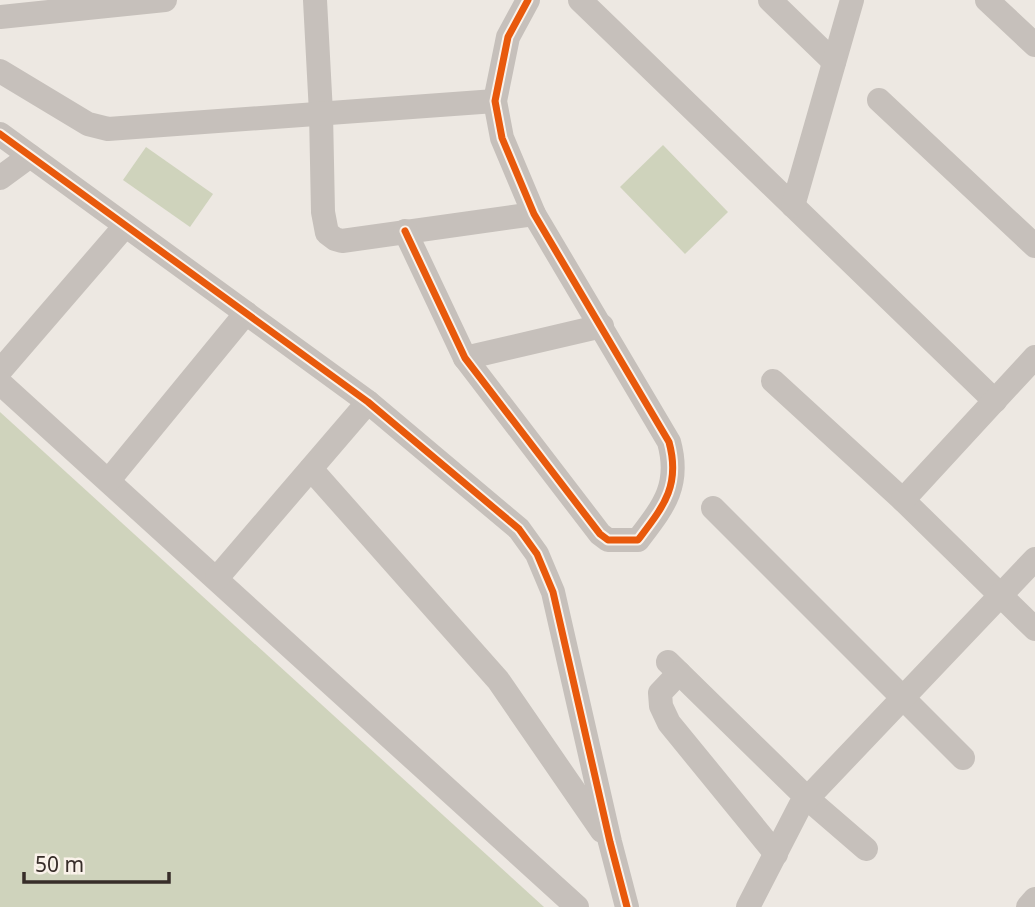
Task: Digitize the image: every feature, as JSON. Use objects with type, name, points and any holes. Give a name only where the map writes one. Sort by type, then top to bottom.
[{"type":"street","points":[[0,17],[165,0]]},
{"type":"street","points":[[314,0],[321,113],[323,212],[327,233],[342,241],[534,214]]},
{"type":"street","points":[[405,231],[465,358],[600,534],[608,540],[638,540],[661,510],[673,486],[674,461],[669,442],[534,214],[502,138],[495,101],[509,37],[528,0]]},
{"type":"street","points":[[580,0],[995,401]]},
{"type":"street","points":[[770,0],[834,62]]},
{"type":"street","points":[[793,205],[852,0]]},
{"type":"street","points":[[987,0],[1035,45]]},
{"type":"street","points":[[0,71],[88,124],[108,129],[495,101]]},
{"type":"street","points":[[879,100],[1035,246]]},
{"type":"street","points":[[0,134],[368,402],[519,529],[537,554],[553,592],[627,907]]},
{"type":"street","points":[[0,178],[30,156]]},
{"type":"street","points":[[0,372],[125,226]]},
{"type":"street","points":[[109,480],[246,313]]},
{"type":"street","points":[[465,358],[602,326]]},
{"type":"street","points":[[903,499],[1035,357]]},
{"type":"street","points":[[774,381],[903,499],[1035,629]]},
{"type":"street","points":[[0,383],[578,907]]},
{"type":"street","points":[[217,578],[368,402]]},
{"type":"street","points":[[311,469],[498,680],[610,842]]},
{"type":"street","points":[[713,508],[963,758]]},
{"type":"street","points":[[748,907],[800,806],[1035,559]]},
{"type":"street","points":[[776,853],[669,723],[660,706],[660,693],[674,668],[808,799],[866,849]]},
{"type":"street","points":[[1028,907],[1035,899]]},
{"type":"green space","points":[[663,145],[728,212],[685,254],[620,187]]},
{"type":"green space","points":[[146,147],[213,194],[190,227],[123,180]]},
{"type":"green space","points":[[0,412],[544,907],[0,907]]},
{"type":"cycle path","points":[[405,231],[465,358],[600,534],[608,540],[638,540],[662,506],[671,484],[673,471],[669,442],[534,214],[502,138],[495,101],[508,37],[528,0]]},
{"type":"cycle path","points":[[0,134],[368,402],[519,529],[537,554],[553,592],[627,907]]}]
